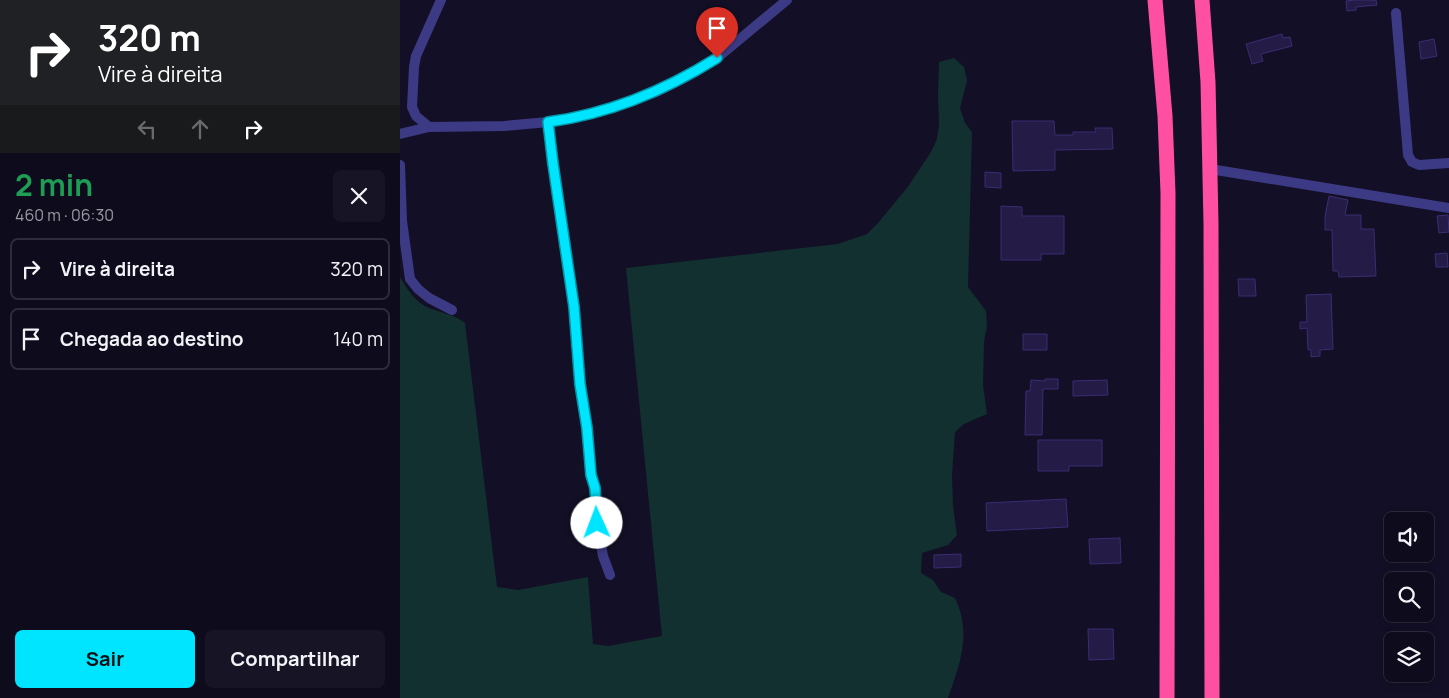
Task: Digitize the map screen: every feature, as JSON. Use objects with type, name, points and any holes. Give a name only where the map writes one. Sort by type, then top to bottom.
[{"type":"highway","points":[[1155,0],[1165,116],[1168,194],[1167,698]]},
{"type":"highway","points":[[1202,0],[1208,82],[1210,169],[1212,698]]},
{"type":"street","points":[[429,127],[416,116],[412,107],[414,67],[416,56],[442,0]]},
{"type":"street","points":[[400,134],[429,127],[504,126],[548,122],[575,118],[618,105],[658,91],[717,58],[787,0]]},
{"type":"street","points":[[1396,13],[1408,155],[1412,162],[1419,165],[1449,163]]},
{"type":"street","points":[[548,122],[574,307],[580,384],[587,428],[591,475],[595,488],[597,523],[603,556],[610,575]]},
{"type":"street","points":[[400,165],[402,221],[410,279],[429,298],[452,310]]},
{"type":"street","points":[[1210,169],[1449,208]]},
{"type":"green space","points":[[954,58],[964,67],[967,81],[960,108],[965,123],[972,132],[968,287],[986,311],[987,326],[984,341],[983,385],[987,414],[964,424],[955,432],[952,475],[953,506],[957,535],[948,545],[922,553],[921,573],[933,580],[941,592],[955,598],[963,624],[960,660],[948,698],[400,698],[400,277],[409,291],[424,306],[448,314],[465,323],[497,587],[518,590],[588,577],[593,644],[608,646],[662,636],[626,268],[838,244],[867,234],[907,188],[931,152],[937,139],[939,124],[939,62]]},
{"type":"building","points":[[1376,0],[1377,5],[1356,7],[1356,10],[1347,11],[1346,1]]},
{"type":"building","points":[[1282,34],[1283,38],[1290,37],[1292,46],[1261,54],[1263,61],[1252,64],[1246,44]]},
{"type":"building","points":[[1434,39],[1437,56],[1421,59],[1419,42]]},
{"type":"building","points":[[1012,121],[1054,121],[1055,135],[1073,135],[1073,132],[1096,132],[1095,128],[1112,128],[1113,149],[1055,150],[1055,170],[1013,171]]},
{"type":"building","points":[[985,172],[1001,173],[1001,188],[985,187]]},
{"type":"building","points":[[1329,196],[1348,200],[1345,215],[1361,215],[1361,229],[1374,229],[1376,276],[1339,277],[1338,271],[1333,271],[1332,230],[1325,230],[1325,216]]},
{"type":"building","points":[[1001,206],[1022,207],[1022,216],[1064,216],[1064,254],[1041,254],[1041,260],[1001,260]]},
{"type":"building","points":[[1448,215],[1449,232],[1439,233],[1437,216]]},
{"type":"building","points":[[1447,253],[1448,267],[1436,267],[1435,254]]},
{"type":"building","points":[[1238,279],[1255,279],[1256,296],[1239,296]]},
{"type":"building","points":[[1331,294],[1333,349],[1320,350],[1320,356],[1311,357],[1311,350],[1308,350],[1307,328],[1300,329],[1300,322],[1307,322],[1306,295]]},
{"type":"building","points":[[1023,334],[1047,334],[1047,350],[1023,350]]},
{"type":"building","points":[[1045,379],[1058,379],[1058,389],[1043,389],[1042,435],[1025,435],[1026,391],[1030,391],[1031,380],[1045,381]]},
{"type":"building","points":[[1107,380],[1108,395],[1073,396],[1073,381]]},
{"type":"building","points":[[1038,440],[1102,440],[1102,466],[1069,466],[1069,471],[1038,471]]},
{"type":"building","points":[[1066,499],[1068,527],[987,531],[986,503]]},
{"type":"building","points":[[1120,538],[1121,563],[1090,564],[1089,539]]},
{"type":"building","points":[[961,554],[961,567],[934,568],[934,555]]},
{"type":"building","points":[[1088,629],[1113,629],[1114,659],[1089,660]]},
{"type":"route","points":[[597,523],[595,488],[591,475],[587,428],[580,384],[570,271],[560,219],[548,122],[575,118],[658,91],[717,58]]}]
